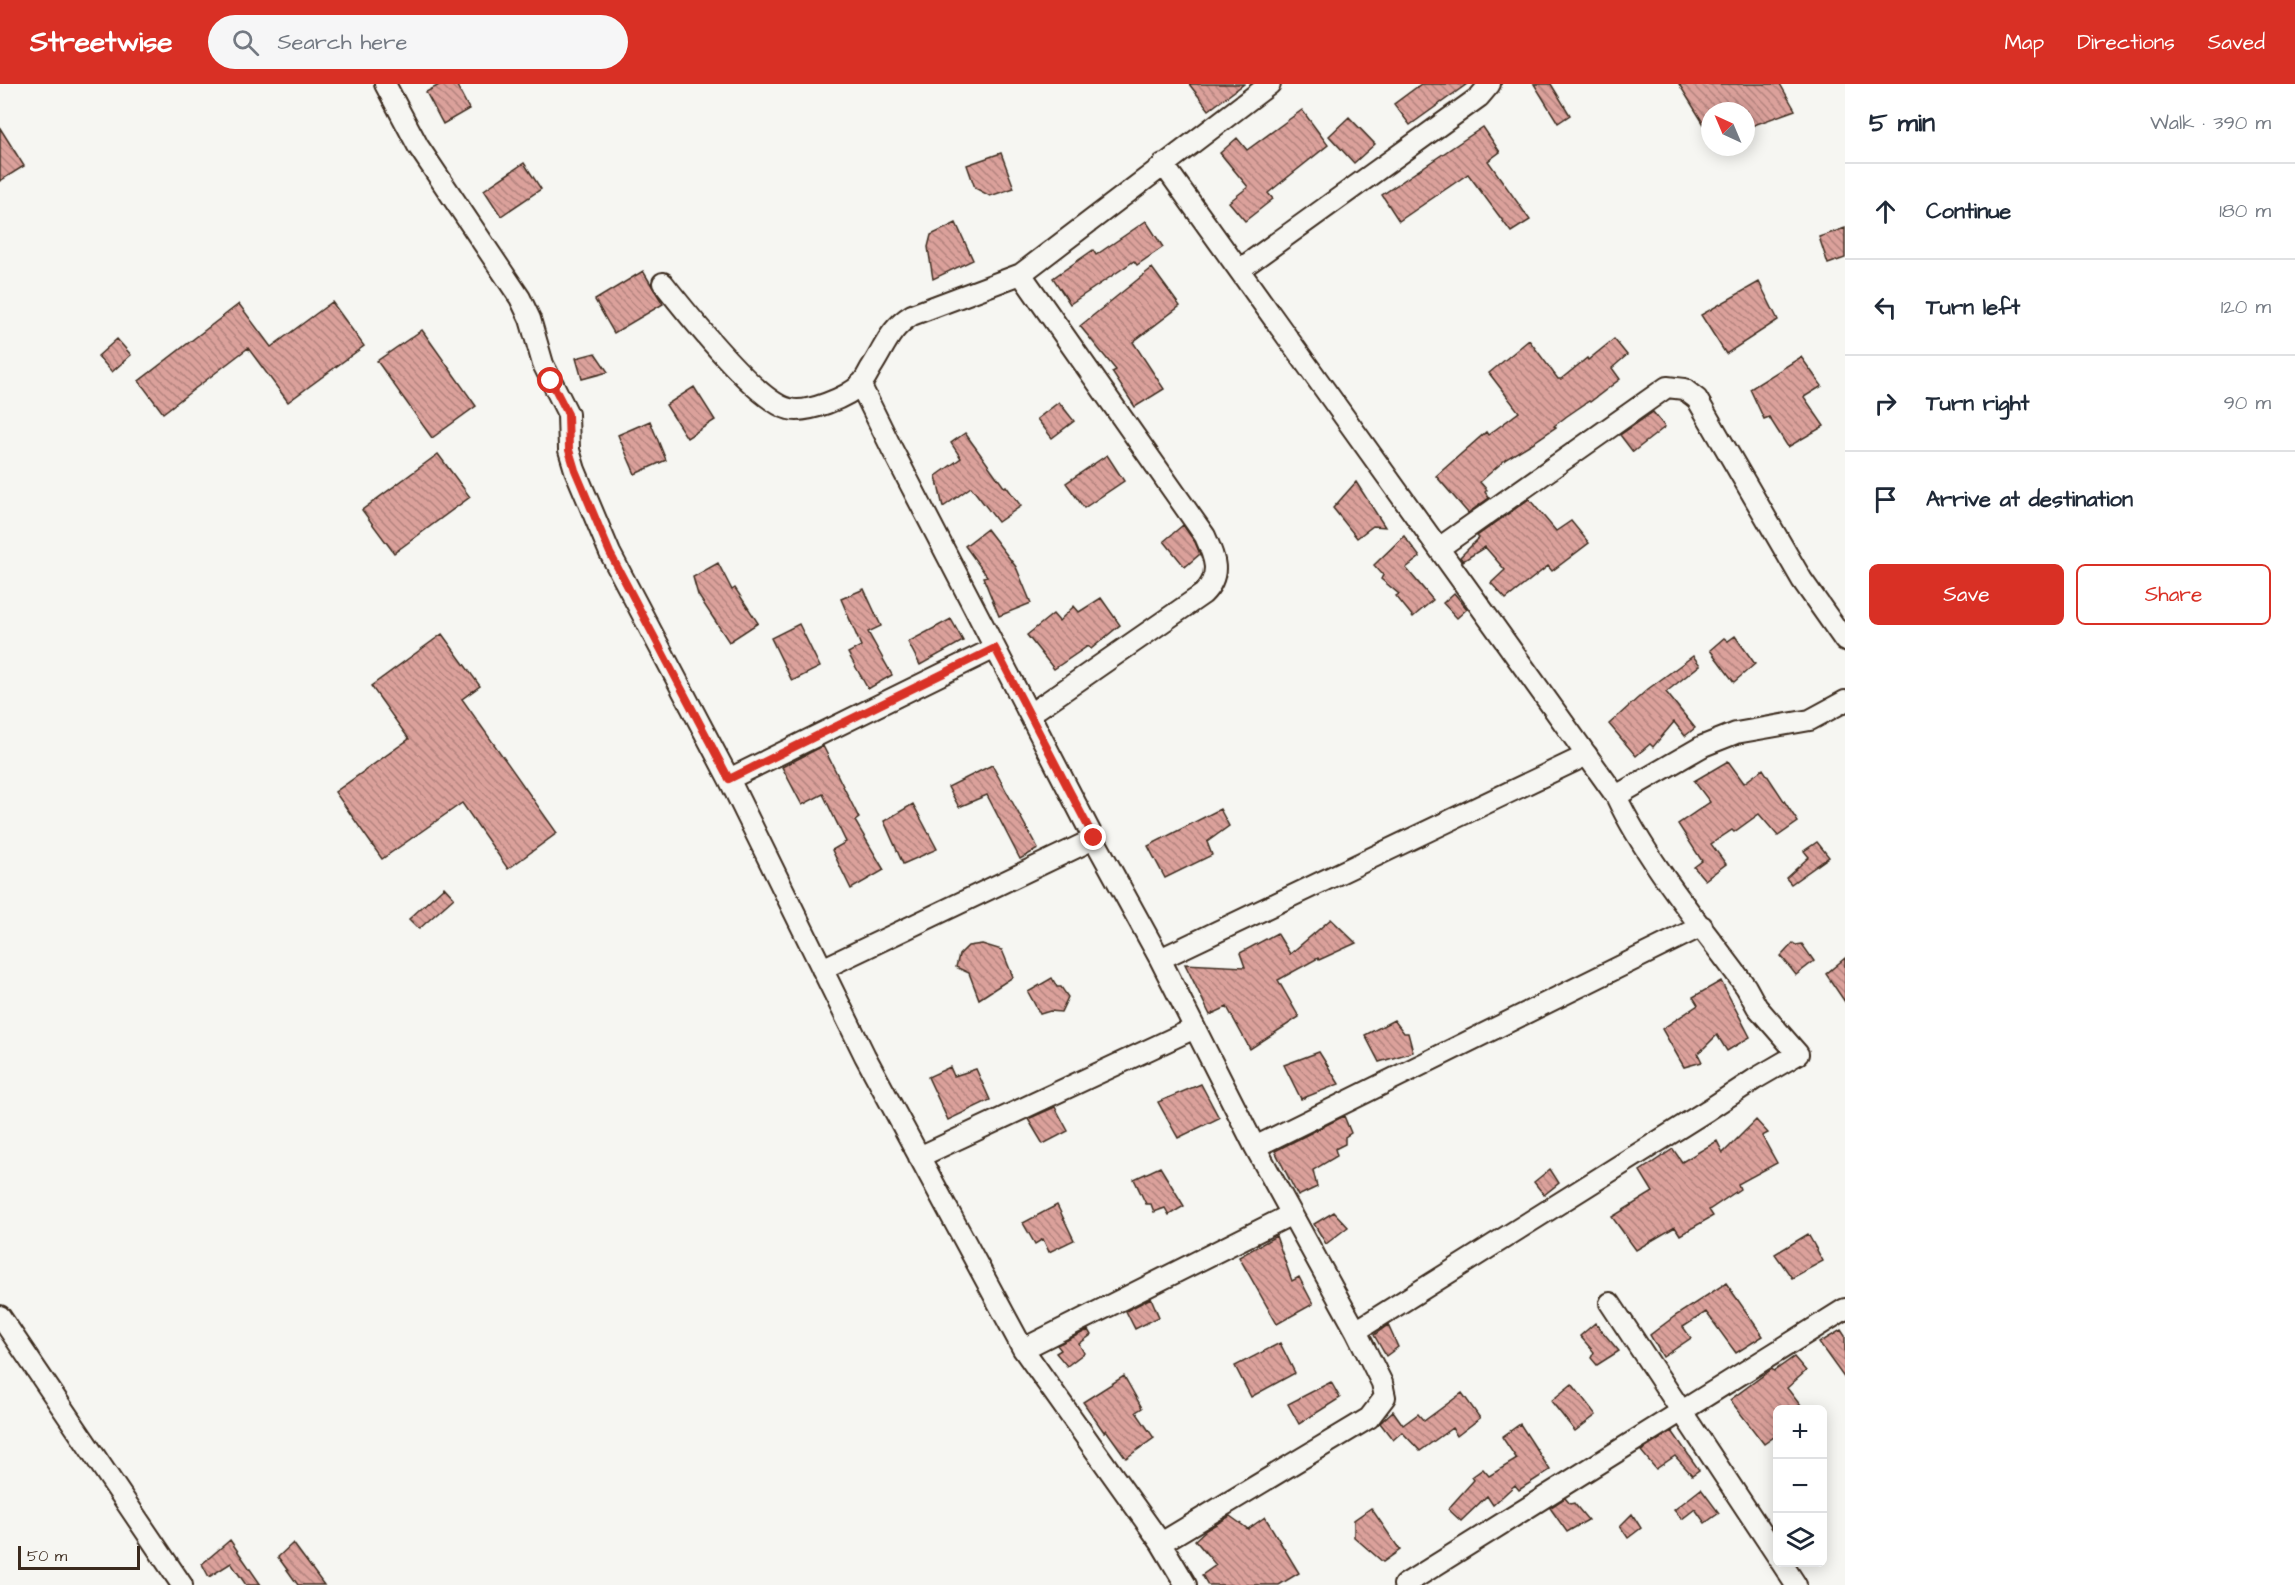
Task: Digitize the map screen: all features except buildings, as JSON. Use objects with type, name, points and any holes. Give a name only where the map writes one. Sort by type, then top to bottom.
[{"type":"street","points":[[385,84],[418,146],[520,298],[530,319],[543,363],[568,414],[569,450],[575,470],[610,553],[729,779],[822,969],[919,1157],[1023,1349],[1161,1543],[1186,1585]]},
{"type":"street","points":[[663,284],[697,325],[769,400],[790,410],[810,409],[824,405],[860,384],[900,323],[912,315],[1021,274],[1270,84]]},
{"type":"street","points":[[1239,270],[1479,97],[1490,84]]},
{"type":"street","points":[[1163,164],[1616,796],[1653,859],[1746,987],[1757,1007],[1798,1054],[1356,1331]]},
{"type":"street","points":[[1021,274],[1205,536],[1212,550],[1216,572],[1212,586],[1203,594],[1030,714]]},
{"type":"street","points":[[860,384],[1094,838],[1160,959],[1255,1147],[1382,1383],[1385,1397],[1369,1418],[1161,1543]]},
{"type":"street","points":[[1439,548],[1667,387],[1684,389],[1697,399],[1802,580],[1845,641]]},
{"type":"street","points":[[729,779],[995,648]]},
{"type":"street","points":[[1616,796],[1703,746],[1736,733],[1810,720],[1845,701]]},
{"type":"street","points":[[1160,959],[1587,755]]},
{"type":"street","points":[[822,969],[1094,838]]},
{"type":"street","points":[[1255,1147],[1702,926]]},
{"type":"street","points":[[919,1157],[1195,1028]]},
{"type":"street","points":[[1023,1349],[1292,1214]]},
{"type":"street","points":[[1610,1304],[1773,1549]]},
{"type":"street","points":[[1404,1585],[1845,1309]]},
{"type":"street","points":[[0,1316],[182,1585]]},
{"type":"street","points":[[1784,1567],[1796,1585]]},
{"type":"route","points":[[551,381],[568,414],[569,450],[575,470],[610,553],[729,779],[995,648],[1094,838]]}]
